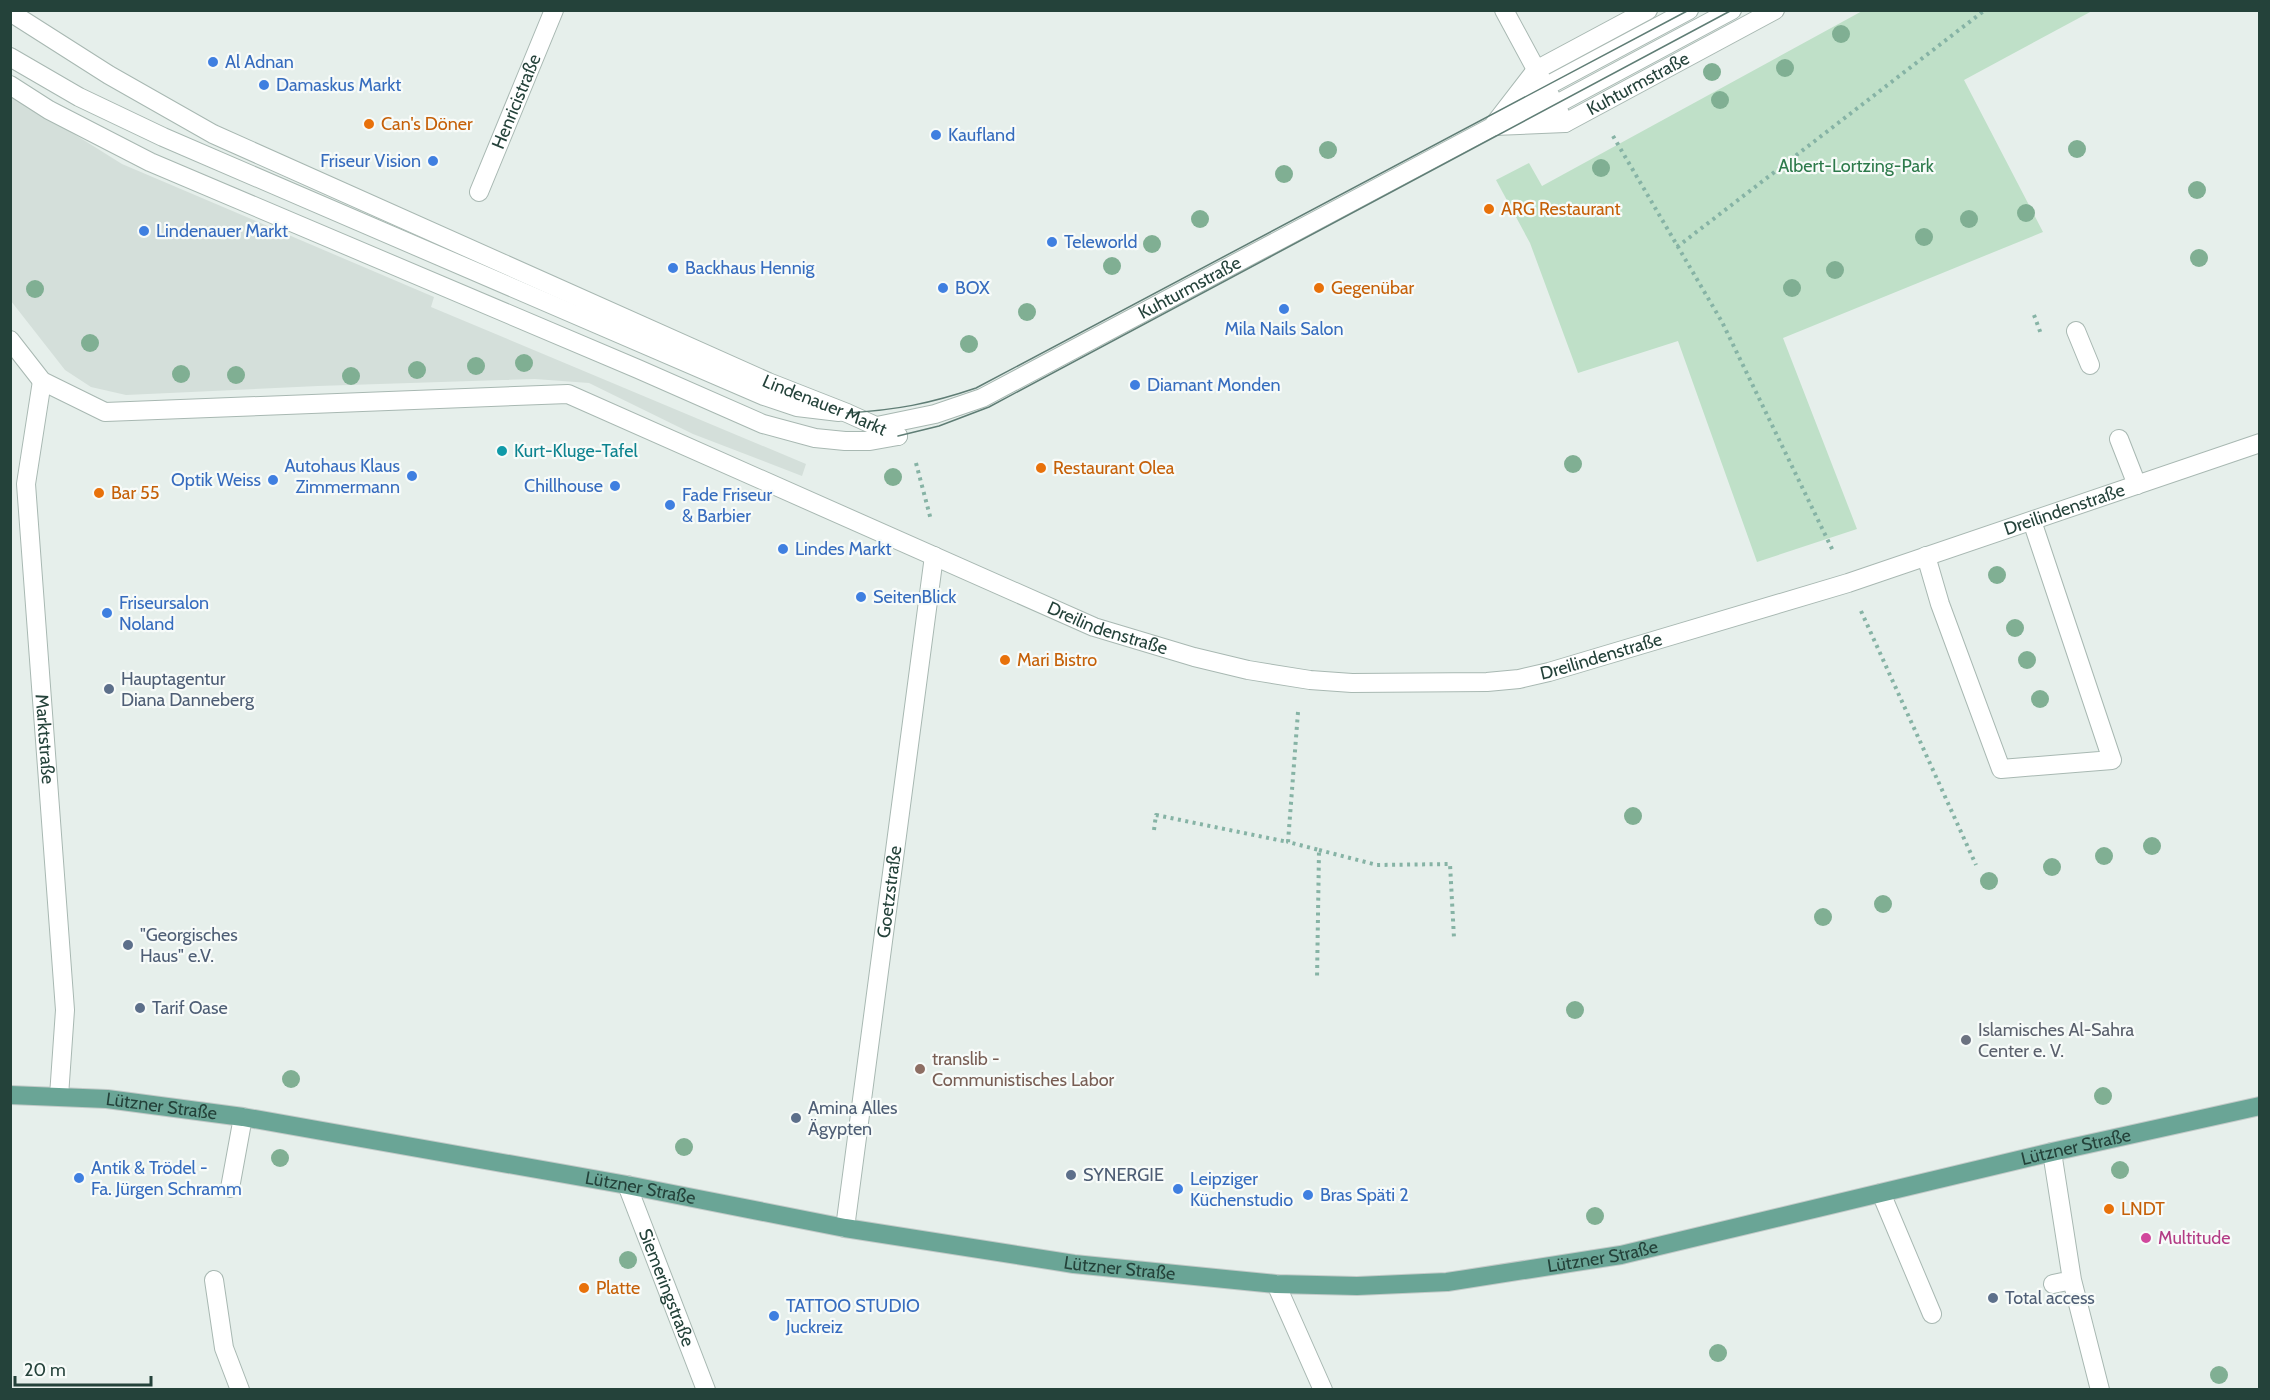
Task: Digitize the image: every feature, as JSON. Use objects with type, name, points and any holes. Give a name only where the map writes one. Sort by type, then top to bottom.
[{"type":"main road","name":"Lützner Straße","points":[[10,1095],[59,1096],[128,1102],[243,1117],[627,1185],[845,1228],[1074,1264],[1276,1284],[1357,1286],[1436,1282],[1523,1272],[1621,1256],[2052,1152],[2259,1106]]},
{"type":"main road","name":"Lützner Straße","points":[[2222,1114],[2259,1114]]},
{"type":"street","name":"Henricistraße","points":[[479,192],[554,10]]},
{"type":"street","points":[[1504,10],[1565,123]]},
{"type":"street","name":"Kuhturmstraße","points":[[815,438],[935,414],[982,398],[1494,126],[1536,70],[1648,10]]},
{"type":"street","points":[[1494,126],[1545,87],[1689,10]]},
{"type":"street","points":[[1494,126],[1555,105],[1732,10]]},
{"type":"street","name":"Kuhturmstraße","points":[[1494,126],[1565,123],[1775,10]]},
{"type":"street","name":"Lindenauer Markt","points":[[10,12],[109,75],[213,134],[768,382],[898,436]]},
{"type":"street","points":[[10,57],[79,97],[163,137],[764,396],[797,407],[847,413]]},
{"type":"street","points":[[10,85],[49,110],[150,162],[764,424],[815,438],[854,441],[898,436]]},
{"type":"street","points":[[2076,331],[2090,365]]},
{"type":"street","points":[[10,340],[42,381],[105,412],[568,393],[934,556]]},
{"type":"street","name":"Marktstraße","points":[[42,381],[26,484],[65,1010],[59,1096]]},
{"type":"street","points":[[2119,439],[2137,485]]},
{"type":"street","name":"Dreilindenstraße","points":[[934,556],[1094,627],[1194,657],[1248,670],[1341,682],[1395,684],[1519,679],[1848,583],[2259,443]]},
{"type":"street","points":[[1926,556],[1940,604],[2001,769],[2112,760],[2032,521]]},
{"type":"street","name":"Goetzstraße","points":[[845,1228],[934,556]]},
{"type":"street","points":[[230,1188],[243,1117]]},
{"type":"street","points":[[2052,1152],[2072,1280],[2100,1389]]},
{"type":"street","name":"Siemeringstraße","points":[[627,1185],[706,1389]]},
{"type":"street","points":[[1881,1193],[1932,1314]]},
{"type":"street","points":[[214,1280],[224,1348],[240,1389]]},
{"type":"street","points":[[2053,1284],[2072,1280]]},
{"type":"street","points":[[1276,1284],[1323,1389]]},
{"type":"path","points":[[1677,247],[1985,10]]},
{"type":"path","points":[[1596,106],[1722,322],[1848,583],[1976,865]]},
{"type":"path","name":"Lindenauer Markt","points":[[898,436],[917,463],[930,516],[934,556]]},
{"type":"path","points":[[1288,842],[1301,678]]},
{"type":"path","points":[[1154,830],[1156,815],[1288,842],[1377,864],[1450,864],[1454,938]]},
{"type":"path","points":[[1317,980],[1318,850]]},
{"type":"shaded area","name":"Lindenauer Markt","points":[[10,94],[122,164],[434,297],[431,307],[806,464],[802,476],[693,434],[589,383],[535,379],[126,395],[91,387],[65,370],[11,301]]},
{"type":"green space","name":"Albert-Lortzing-Park","points":[[1864,10],[2092,11],[1964,80],[2043,232],[1783,338],[1857,529],[1757,562],[1678,341],[1578,373],[1530,243],[1496,180],[1529,163],[1542,186]]},
{"type":"tram line","points":[[847,413],[912,405],[976,388],[1689,10]]},
{"type":"tram line","points":[[898,436],[939,426],[989,407],[1732,10]]},
{"type":"place","name":"Al Adnan","points":[[213,62]]},
{"type":"place","name":"Damaskus Markt","points":[[264,85]]},
{"type":"place","name":"Can's Döner","points":[[369,124]]},
{"type":"place","name":"Kaufland","points":[[936,135]]},
{"type":"place","name":"Friseur Vision","points":[[433,161]]},
{"type":"place","name":"ARG Restaurant","points":[[1489,209]]},
{"type":"place","name":"Lindenauer Markt","points":[[144,231]]},
{"type":"place","name":"Teleworld","points":[[1052,242]]},
{"type":"place","name":"Backhaus Hennig","points":[[673,268]]},
{"type":"place","name":"BOX","points":[[943,288]]},
{"type":"place","name":"Gegenübar","points":[[1319,288]]},
{"type":"place","name":"Mila Nails Salon","points":[[1284,309]]},
{"type":"place","name":"Diamant Monden","points":[[1135,385]]},
{"type":"place","name":"Kurt-Kluge-Tafel","points":[[502,451]]},
{"type":"place","name":"Restaurant Olea","points":[[1041,468]]},
{"type":"place","name":"Autohaus Klaus Zimmermann","points":[[412,476]]},
{"type":"place","name":"Optik Weiss","points":[[273,480]]},
{"type":"place","name":"Chillhouse","points":[[615,486]]},
{"type":"place","name":"Bar 55","points":[[99,493]]},
{"type":"place","name":"Fade Friseur & Barbier","points":[[670,505]]},
{"type":"place","name":"Lindes Markt","points":[[783,549]]},
{"type":"place","name":"SeitenBlick","points":[[861,597]]},
{"type":"place","name":"Friseursalon Noland","points":[[107,613]]},
{"type":"place","name":"Mari Bistro","points":[[1005,660]]},
{"type":"place","name":"Hauptagentur Diana Danneberg","points":[[109,689]]},
{"type":"place","name":"\"Georgisches Haus\" e.V.","points":[[128,945]]},
{"type":"place","name":"Tarif Oase","points":[[140,1008]]},
{"type":"place","name":"Islamisches Al-Sahra Center e. V.","points":[[1966,1040]]},
{"type":"place","name":"translib - Communistisches Labor","points":[[920,1069]]},
{"type":"place","name":"Amina Alles Ägypten","points":[[796,1118]]},
{"type":"place","name":"SYNERGIE","points":[[1071,1175]]},
{"type":"place","name":"Antik & Trödel - Fa. Jürgen Schramm","points":[[79,1178]]},
{"type":"place","name":"Leipziger Küchenstudio","points":[[1178,1189]]},
{"type":"place","name":"Bras Späti 2","points":[[1308,1195]]},
{"type":"place","name":"LNDT","points":[[2109,1209]]},
{"type":"place","name":"Multitude","points":[[2146,1238]]},
{"type":"place","name":"Platte","points":[[584,1288]]},
{"type":"place","name":"Total access","points":[[1993,1298]]},
{"type":"place","name":"TATTOO STUDIO Juckreiz","points":[[774,1316]]}]
